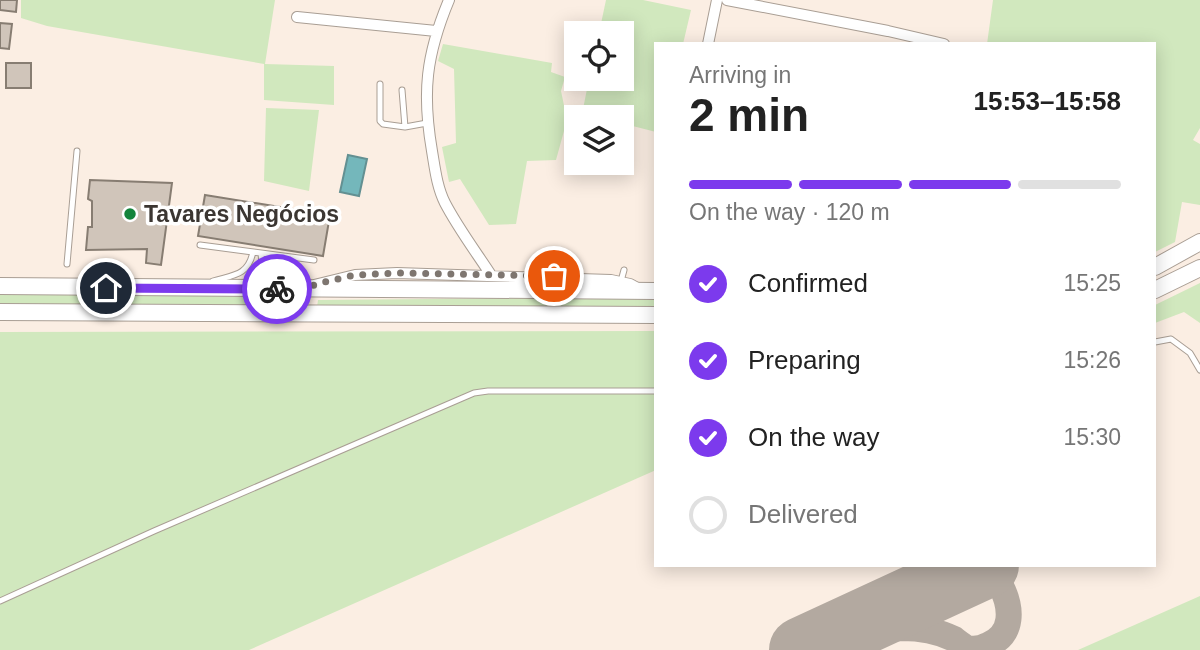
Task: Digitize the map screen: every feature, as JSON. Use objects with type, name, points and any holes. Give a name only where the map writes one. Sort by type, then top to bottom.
[{"type":"main road","points":[[1156,266],[1200,242]]},
{"type":"main road","points":[[1156,290],[1200,268]]},
{"type":"main road","points":[[0,286],[310,288],[429,282],[650,291]]},
{"type":"main road","points":[[308,313],[306,305],[310,288]]},
{"type":"main road","points":[[0,312],[654,315]]},
{"type":"street","points":[[449,0],[436,30],[426,80],[427,122],[437,181],[445,203],[491,275]]},
{"type":"street","points":[[708,42],[716,0]]},
{"type":"street","points":[[727,0],[935,42]]},
{"type":"street","points":[[297,17],[436,30]]},
{"type":"street","points":[[885,42],[888,31]]},
{"type":"street","points":[[429,282],[491,275],[623,276],[650,291]]},
{"type":"lane","points":[[380,85],[381,122],[394,127],[405,127],[427,122]]},
{"type":"lane","points":[[402,90],[405,127]]},
{"type":"lane","points":[[67,264],[77,151]]},
{"type":"lane","points":[[200,245],[314,260]]},
{"type":"lane","points":[[186,288],[244,271],[253,252]]},
{"type":"lane","points":[[261,253],[262,265],[270,272],[310,288]]},
{"type":"lane","points":[[1156,342],[1171,339],[1190,353],[1200,370]]},
{"type":"lane","points":[[0,601],[154,531],[474,393],[533,390],[654,391]]},
{"type":"green space","points":[[21,0],[275,0],[265,64],[334,66],[334,105],[264,100],[264,64],[47,26],[21,18]]},
{"type":"green space","points":[[606,0],[643,0],[691,10],[683,42],[654,42],[654,131],[634,126],[634,105],[584,105],[587,91],[634,91],[634,21],[602,21]]},
{"type":"green space","points":[[993,0],[1200,0],[1200,128],[1193,140],[1200,144],[1200,205],[1182,202],[1175,242],[1156,252],[1156,42],[987,42]]},
{"type":"green space","points":[[443,44],[552,63],[551,72],[564,77],[561,91],[564,131],[556,160],[527,161],[516,224],[489,225],[460,179],[449,182],[442,147],[456,143],[454,69],[438,61]]},
{"type":"green space","points":[[266,108],[319,110],[309,191],[264,181]]},
{"type":"green space","points":[[1200,283],[1200,323],[1184,312],[1156,323],[1156,305]]},
{"type":"green space","points":[[0,294],[301,297],[300,308],[0,305]]},
{"type":"green space","points":[[654,297],[654,310],[317,307],[318,300]]},
{"type":"green space","points":[[654,331],[654,471],[249,650],[0,650],[0,332]]},
{"type":"green space","points":[[1200,596],[1200,650],[1078,650]]},
{"type":"water","points":[[348,155],[367,159],[359,196],[340,192]]},
{"type":"building","points":[[0,0],[17,0],[16,12],[0,10]]},
{"type":"building","points":[[0,23],[12,24],[9,49],[0,48]]},
{"type":"building","points":[[6,63],[31,63],[31,88],[6,88]]},
{"type":"building","name":"Tavares Negócios","points":[[90,180],[172,183],[161,265],[146,263],[147,249],[86,250],[88,227],[92,227],[92,201],[88,199]]},
{"type":"building","points":[[205,195],[330,215],[323,256],[198,236]]},
{"type":"taxiway","points":[[802,650],[851,635],[902,628],[942,634],[970,649],[988,645],[1003,634],[1006,627],[1009,611],[1005,594],[1001,586],[980,578],[956,578]]},
{"type":"runway","points":[[802,650],[982,567]]},
{"type":"way so far","points":[[277,289],[304,290],[335,278],[397,273],[554,276]]},
{"type":"place","name":"Tavares Negócios","points":[[130,214]]},
{"type":"route","points":[[106,288],[277,289]]}]
